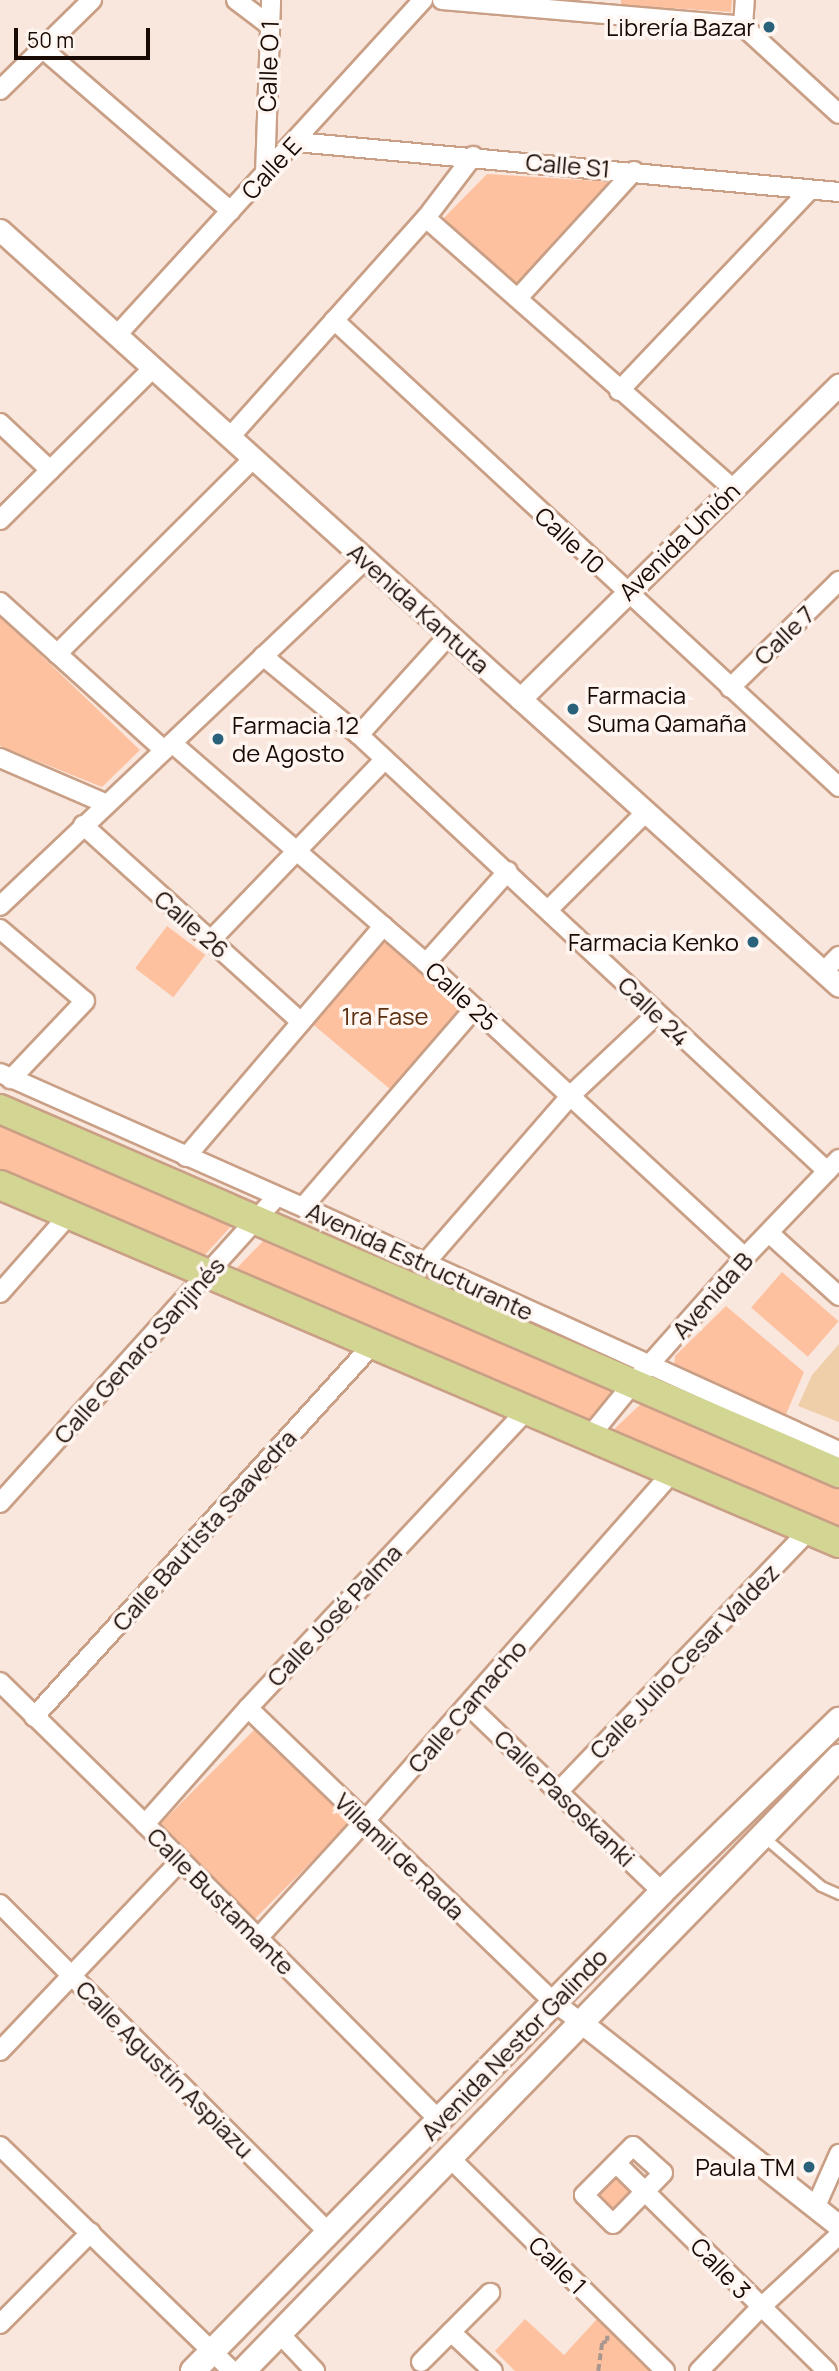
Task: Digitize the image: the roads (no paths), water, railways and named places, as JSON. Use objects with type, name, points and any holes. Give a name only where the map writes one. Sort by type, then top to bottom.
[{"type":"main road","name":"Avenida Estructurante","points":[[0,1109],[258,1219],[641,1374],[839,1473]]},
{"type":"main road","points":[[0,1185],[839,1543]]},
{"type":"main road","name":"Avenida Nestor Galindo","points":[[193,2371],[662,1892],[839,1720]]},
{"type":"main road","name":"Avenida Nestor Galindo","points":[[243,2371],[839,1757]]},
{"type":"street","points":[[0,90],[92,0]]},
{"type":"street","points":[[236,0],[269,25]]},
{"type":"street","name":"Calle O 1","points":[[265,173],[271,0]]},
{"type":"street","name":"Calle E","points":[[117,335],[423,0]]},
{"type":"street","points":[[442,0],[743,26],[839,114]]},
{"type":"street","points":[[743,26],[745,0]]},
{"type":"street","points":[[43,49],[230,211]]},
{"type":"street","name":"Calle S1","points":[[296,142],[473,156],[839,192]]},
{"type":"street","points":[[230,437],[426,218],[473,156]]},
{"type":"street","points":[[518,298],[634,171]]},
{"type":"street","points":[[618,391],[810,190]]},
{"type":"street","points":[[426,218],[518,298],[618,391],[733,489]]},
{"type":"street","name":"Avenida Kantuta","points":[[0,230],[839,986]]},
{"type":"street","name":"Calle 10","points":[[334,320],[730,688],[835,777]]},
{"type":"street","points":[[0,520],[153,368]]},
{"type":"street","name":"Avenida Unión","points":[[520,699],[839,384]]},
{"type":"street","points":[[0,423],[50,470]]},
{"type":"street","points":[[57,654],[254,458]]},
{"type":"street","points":[[1,904],[366,559]]},
{"type":"street","name":"Calle 7","points":[[730,688],[839,581]]},
{"type":"street","name":"Calle 25","points":[[0,602],[57,654],[426,963],[745,1258]]},
{"type":"street","points":[[359,734],[449,635]]},
{"type":"street","name":"Calle 24","points":[[262,656],[359,734],[384,760],[549,909],[656,1014],[833,1165]]},
{"type":"street","points":[[0,758],[107,804]]},
{"type":"street","points":[[211,940],[384,760]]},
{"type":"street","points":[[549,909],[646,812]]},
{"type":"street","name":"Calle 26","points":[[83,825],[301,1022]]},
{"type":"street","points":[[426,963],[508,871]]},
{"type":"street","points":[[186,1157],[383,926]]},
{"type":"street","points":[[0,929],[85,1001],[6,1076]]},
{"type":"street","points":[[823,972],[839,956]]},
{"type":"street","points":[[303,1207],[474,1009]]},
{"type":"street","points":[[426,1262],[571,1096],[656,1014]]},
{"type":"street","name":"Avenida Estructurante","points":[[6,1076],[426,1262],[641,1374],[839,1451]]},
{"type":"street","name":"Avenida B","points":[[590,1436],[641,1374],[745,1258],[833,1165]]},
{"type":"street","name":"Calle Genaro Sanjinés","points":[[0,1503],[208,1276],[277,1196]]},
{"type":"street","points":[[0,1293],[68,1216]]},
{"type":"street","points":[[769,1233],[839,1296]]},
{"type":"street","name":"Calle Bautista Saavedra","points":[[34,1717],[373,1344]]},
{"type":"street","name":"Calle José Palma","points":[[145,1824],[248,1708],[527,1410]]},
{"type":"street","name":"Calle Camacho","points":[[258,1938],[468,1705],[673,1471]]},
{"type":"street","name":"Calle Julio Cesar Valdez","points":[[558,1792],[809,1530]]},
{"type":"street","name":"Calle Bustamante","points":[[0,1682],[440,2121]]},
{"type":"street","name":"Calle Pasoskanki","points":[[468,1705],[662,1892]]},
{"type":"street","name":"Villamil de Rada","points":[[248,1708],[554,2002],[582,2023]]},
{"type":"street","points":[[0,2051],[181,1860]]},
{"type":"street","name":"Calle Agustín Aspiazu","points":[[0,1904],[330,2234]]},
{"type":"street","points":[[582,2023],[839,2226]]},
{"type":"street","points":[[633,2146],[663,2173],[646,2190],[613,2224],[584,2195],[633,2146]]},
{"type":"street","points":[[1,2148],[232,2371]]},
{"type":"street","points":[[816,2206],[839,2154]]},
{"type":"street","name":"Calle 1","points":[[451,2159],[665,2371]]},
{"type":"street","name":"Calle 3","points":[[646,2190],[760,2308],[827,2371]]},
{"type":"street","points":[[0,2324],[91,2232]]},
{"type":"street","points":[[699,2371],[760,2308],[839,2235]]},
{"type":"street","points":[[421,2362],[490,2293]]},
{"type":"street","points":[[452,2332],[492,2371]]},
{"type":"street","points":[[280,2334],[315,2371]]},
{"type":"lane","points":[[762,1836],[821,1886],[839,1894]]},
{"type":"place","name":"Librería Bazar","points":[[769,27]]},
{"type":"place","name":"Farmacia Suma Qamaña","points":[[573,709]]},
{"type":"place","name":"Farmacia 12 de Agosto","points":[[218,739]]},
{"type":"place","name":"Farmacia Kenko","points":[[753,942]]},
{"type":"place","name":"Paula TM","points":[[809,2167]]},
{"type":"park label","name":"1ra Fase","points":[[385,1016]]}]
